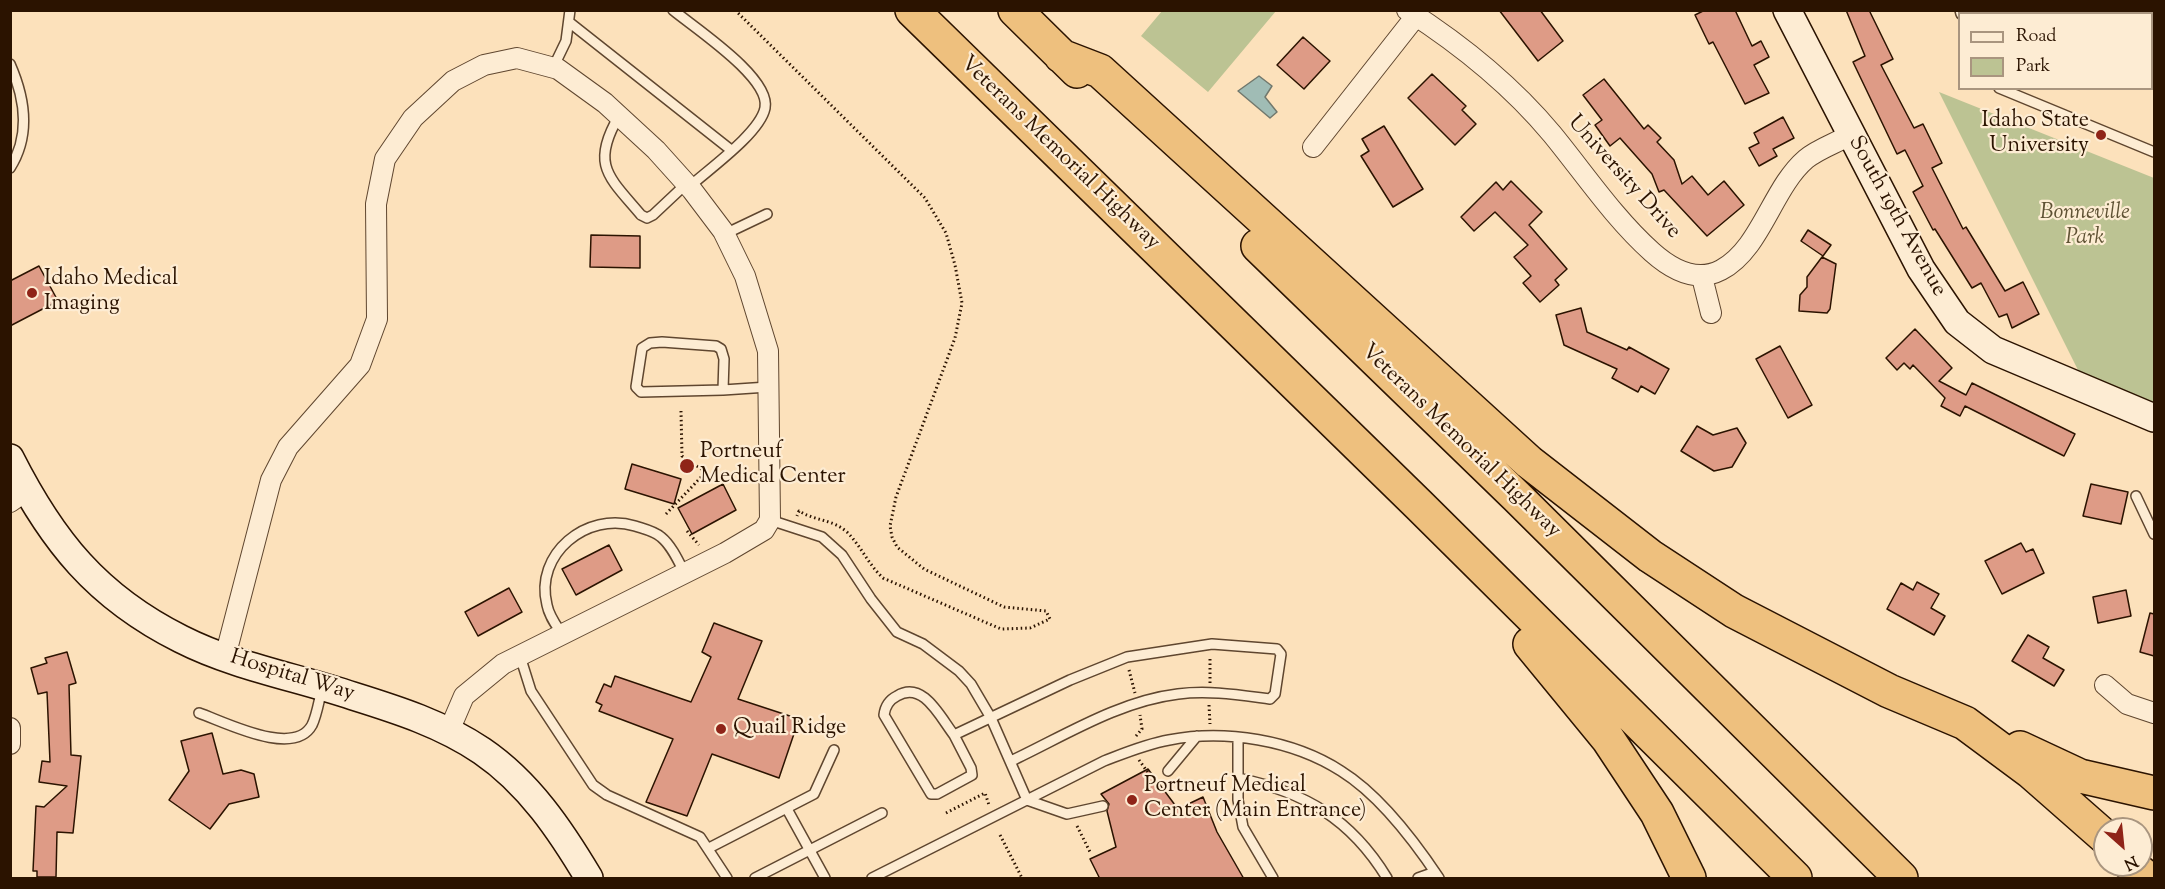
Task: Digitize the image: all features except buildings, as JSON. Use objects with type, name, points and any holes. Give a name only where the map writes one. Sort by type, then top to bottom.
[{"type":"highway","name":"Veterans Memorial Highway","points":[[912,10],[1419,505],[1795,879]]},
{"type":"highway","name":"Veterans Memorial Highway","points":[[1015,10],[1509,488],[1901,879]]},
{"type":"highway","points":[[1062,56],[1100,71],[1529,462],[1650,556],[1734,611],[1889,691],[2080,776],[2154,793]]},
{"type":"highway","points":[[1419,505],[1494,603],[1553,670],[1608,739],[1657,813],[1689,879]]},
{"type":"highway","points":[[1965,723],[2031,772],[2093,826]]},
{"type":"street","name":"South 19th Avenue","points":[[1787,10],[1921,270],[1957,322],[1993,350],[2154,418]]},
{"type":"street","points":[[1313,147],[1412,13]]},
{"type":"street","name":"University Drive","points":[[1412,13],[1467,51],[1550,132],[1652,252],[1684,273],[1702,277]]},
{"type":"street","points":[[225,657],[271,480],[288,447],[360,365],[377,319],[376,204],[385,159],[413,118],[453,81],[484,65],[518,58],[553,68],[619,116],[656,150],[688,185],[725,234],[745,276],[768,351],[770,520],[764,530],[725,553],[503,664],[464,696],[449,731]]},
{"type":"street","points":[[1711,313],[1702,277],[1723,269],[1752,242],[1782,189],[1806,159],[1850,135]]},
{"type":"street","name":"Hospital Way","points":[[10,458],[19,496],[46,522],[99,586],[126,608],[182,640],[225,657],[417,717],[449,731],[485,753],[523,786],[555,824],[589,879]]},
{"type":"street","points":[[2105,685],[2127,704],[2154,713]]},
{"type":"street","points":[[10,728],[10,744]]},
{"type":"lane","points":[[553,68],[566,40],[570,10]]},
{"type":"lane","points":[[619,116],[607,136],[606,169],[612,181],[641,215],[647,218],[731,150],[756,124],[765,108],[764,92],[757,81],[674,10]]},
{"type":"lane","points":[[569,22],[731,150]]},
{"type":"lane","points":[[10,64],[19,84],[25,131],[10,168]]},
{"type":"lane","points":[[2004,90],[2154,152]]},
{"type":"lane","points":[[725,234],[767,214]]},
{"type":"lane","points":[[723,390],[722,349],[716,346],[662,342],[650,343],[642,348],[636,387],[641,392],[723,390],[768,387]]},
{"type":"lane","points":[[2136,496],[2154,534]]},
{"type":"lane","points":[[770,520],[822,537],[836,549],[897,632],[923,644],[959,671],[971,684],[991,718],[1027,800],[1066,814],[1103,806]]},
{"type":"lane","points":[[561,634],[549,614],[545,583],[552,558],[567,540],[588,527],[624,523],[652,532],[668,544],[684,572]]},
{"type":"lane","points":[[954,735],[1070,680],[1127,657],[1212,644],[1277,649],[1281,654],[1275,694],[1270,699],[1213,692],[1177,694],[1137,703],[1011,761]]},
{"type":"lane","points":[[520,656],[531,691],[594,785],[607,795],[700,837],[727,879]]},
{"type":"lane","points":[[199,713],[277,740],[296,739],[312,726],[323,686]]},
{"type":"lane","points":[[913,691],[923,694],[954,735],[971,768],[972,775],[938,794],[931,794],[884,715],[885,709],[892,698],[902,692],[913,691]]},
{"type":"lane","points":[[1168,771],[1197,736]]},
{"type":"lane","points":[[872,879],[1104,761],[1141,747],[1197,736],[1238,738],[1288,746],[1340,770],[1377,800],[1437,875],[1418,879]]},
{"type":"lane","points":[[1238,738],[1238,778],[1243,827],[1273,879]]},
{"type":"lane","points":[[709,848],[814,794],[834,750]]},
{"type":"lane","points":[[1238,778],[1275,786],[1318,806],[1350,831],[1387,879]]},
{"type":"lane","points":[[788,809],[811,848],[825,879]]},
{"type":"lane","points":[[755,879],[882,813]]},
{"type":"path","points":[[735,10],[925,198],[946,233],[962,303],[955,338],[896,498],[890,526],[897,547],[924,569],[1004,607],[1046,611],[1050,619],[1030,628],[1001,629],[883,578],[872,568],[846,531],[828,520],[807,517],[799,512],[796,517]]},
{"type":"path","points":[[666,514],[706,472],[682,456],[681,411]]},
{"type":"path","points":[[687,531],[699,546]]},
{"type":"path","points":[[1210,652],[1210,685]]},
{"type":"path","points":[[1128,665],[1135,696]]},
{"type":"path","points":[[1209,699],[1210,724]]},
{"type":"path","points":[[1133,738],[1143,729],[1139,711]]},
{"type":"path","points":[[1138,758],[1149,774]]},
{"type":"path","points":[[946,813],[985,793],[991,809]]},
{"type":"path","points":[[1077,826],[1091,854]]},
{"type":"path","points":[[1000,836],[1022,879]]},
{"type":"green space","points":[[1162,11],[1276,11],[1208,92],[1141,36]]},
{"type":"green space","name":"Bonneville Park","points":[[1939,92],[2154,178],[2154,426],[2094,402]]},
{"type":"water","points":[[1259,76],[1272,86],[1265,97],[1277,112],[1270,118],[1238,91]]},
{"type":"place","name":"Idaho State University","points":[[2101,135]]},
{"type":"place","name":"Idaho Medical Imaging","points":[[32,293]]},
{"type":"place","name":"Portneuf Medical Center","points":[[687,466]]},
{"type":"place","name":"Quail Ridge","points":[[721,729]]},
{"type":"place","name":"Portneuf Medical Center (Main Entrance)","points":[[1132,800]]}]
